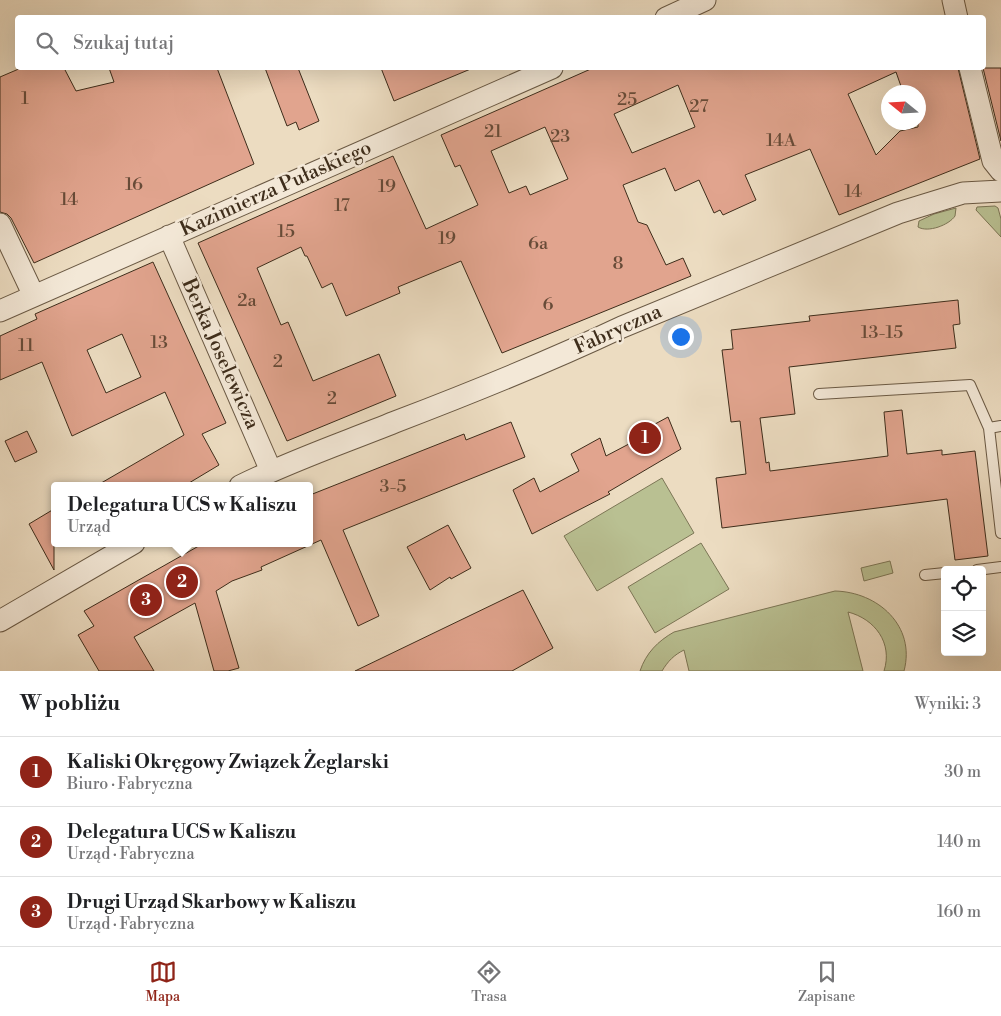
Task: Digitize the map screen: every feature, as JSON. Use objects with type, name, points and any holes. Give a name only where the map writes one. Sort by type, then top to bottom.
[{"type":"street","points":[[672,15],[705,0]]},
{"type":"street","points":[[953,0],[956,15]]},
{"type":"street","name":"Kazimierza Pułaskiego","points":[[0,311],[547,70]]},
{"type":"street","points":[[971,70],[997,166],[978,191]]},
{"type":"street","name":"Fabryczna","points":[[248,482],[271,471],[515,374],[631,323],[898,213],[963,193],[1001,191]]},
{"type":"street","points":[[0,224],[34,296]]},
{"type":"street","name":"Berka Joselewicza","points":[[169,236],[271,471]]},
{"type":"street","points":[[0,621],[127,547]]},
{"type":"lane","points":[[819,394],[970,385],[989,428],[1001,533]]},
{"type":"lane","points":[[989,428],[1001,426]]},
{"type":"lane","points":[[986,569],[1001,567]]},
{"type":"lane","points":[[924,575],[941,573]]},
{"type":"green space","points":[[995,206],[998,208],[1001,219],[1001,237],[976,210],[977,207]]},
{"type":"green space","points":[[956,208],[955,216],[943,225],[933,229],[918,227],[919,221],[934,214]]},
{"type":"green space","points":[[662,478],[694,533],[597,591],[564,536]]},
{"type":"green space","points":[[701,543],[729,589],[655,633],[628,587]]},
{"type":"green space","points":[[890,561],[893,573],[864,581],[861,568]]},
{"type":"green space","points":[[835,591],[851,593],[866,598],[890,614],[899,626],[904,640],[906,655],[904,671],[884,671],[886,651],[884,642],[874,626],[858,615],[848,612],[863,671],[689,671],[684,650],[677,654],[662,671],[640,671],[653,648],[674,632]]},
{"type":"building","points":[[986,68],[1001,68],[1001,141],[983,70],[986,70]]},
{"type":"building","points":[[16,70],[65,70],[76,91],[114,82],[110,70],[218,70],[254,164],[34,263],[11,218],[7,214],[0,212],[0,77]]},
{"type":"building","points":[[266,70],[299,70],[319,121],[299,130],[296,122],[287,126]]},
{"type":"building","points":[[382,70],[468,70],[394,101]]},
{"type":"building","points":[[588,70],[958,70],[980,159],[839,215],[810,149],[745,175],[756,200],[723,215],[720,210],[714,213],[699,180],[675,191],[665,168],[623,185],[638,222],[647,225],[666,265],[683,258],[691,276],[502,353],[461,261],[398,287],[400,293],[346,316],[332,283],[322,288],[301,247],[257,268],[281,325],[288,322],[313,381],[379,354],[396,396],[287,441],[198,243],[393,156],[426,229],[478,205],[460,165],[455,167],[441,135]],"holes":[[[678,85],[695,127],[632,153],[614,114]],[[545,127],[568,179],[530,195],[526,186],[509,193],[491,151]]]},
{"type":"building","points":[[153,262],[226,423],[202,434],[219,465],[191,482],[103,482],[184,435],[165,392],[72,436],[42,362],[0,380],[0,336],[37,319],[35,314]],"holes":[[[122,334],[141,377],[106,393],[87,350]]]},
{"type":"building","points":[[958,300],[960,324],[953,325],[956,348],[789,367],[795,414],[760,418],[766,463],[769,462],[770,471],[888,456],[884,412],[902,410],[907,454],[942,450],[942,455],[975,451],[988,556],[955,560],[947,499],[722,528],[716,478],[746,474],[740,421],[731,422],[722,350],[733,349],[731,330],[810,321],[809,316]]},
{"type":"building","points":[[668,417],[681,449],[608,492],[610,494],[532,534],[513,490],[534,478],[540,492],[579,471],[571,454],[600,438],[606,456],[646,435],[644,430]]},
{"type":"building","points":[[511,422],[525,457],[343,530],[379,616],[358,626],[321,540],[313,544],[313,494],[464,434],[466,440]]},
{"type":"building","points":[[27,431],[37,452],[15,462],[5,441]]},
{"type":"building","points":[[51,511],[51,547],[54,547],[54,570],[29,524]]},
{"type":"building","points":[[448,525],[471,568],[451,579],[450,577],[430,590],[407,547]]},
{"type":"building","points":[[197,547],[305,547],[261,567],[262,570],[232,581],[216,591],[239,668],[228,671],[214,671],[195,603],[134,637],[154,671],[99,671],[78,635],[94,626],[84,611]]},
{"type":"building","points":[[523,590],[553,648],[512,671],[355,671]]},
{"type":"place","name":"Kaliski Okręgowy Związek Żeglarski","points":[[645,438]]},
{"type":"place","name":"Delegatura UCS w Kaliszu","points":[[182,582]]},
{"type":"place","name":"Drugi Urząd Skarbowy w Kaliszu","points":[[146,600]]}]
